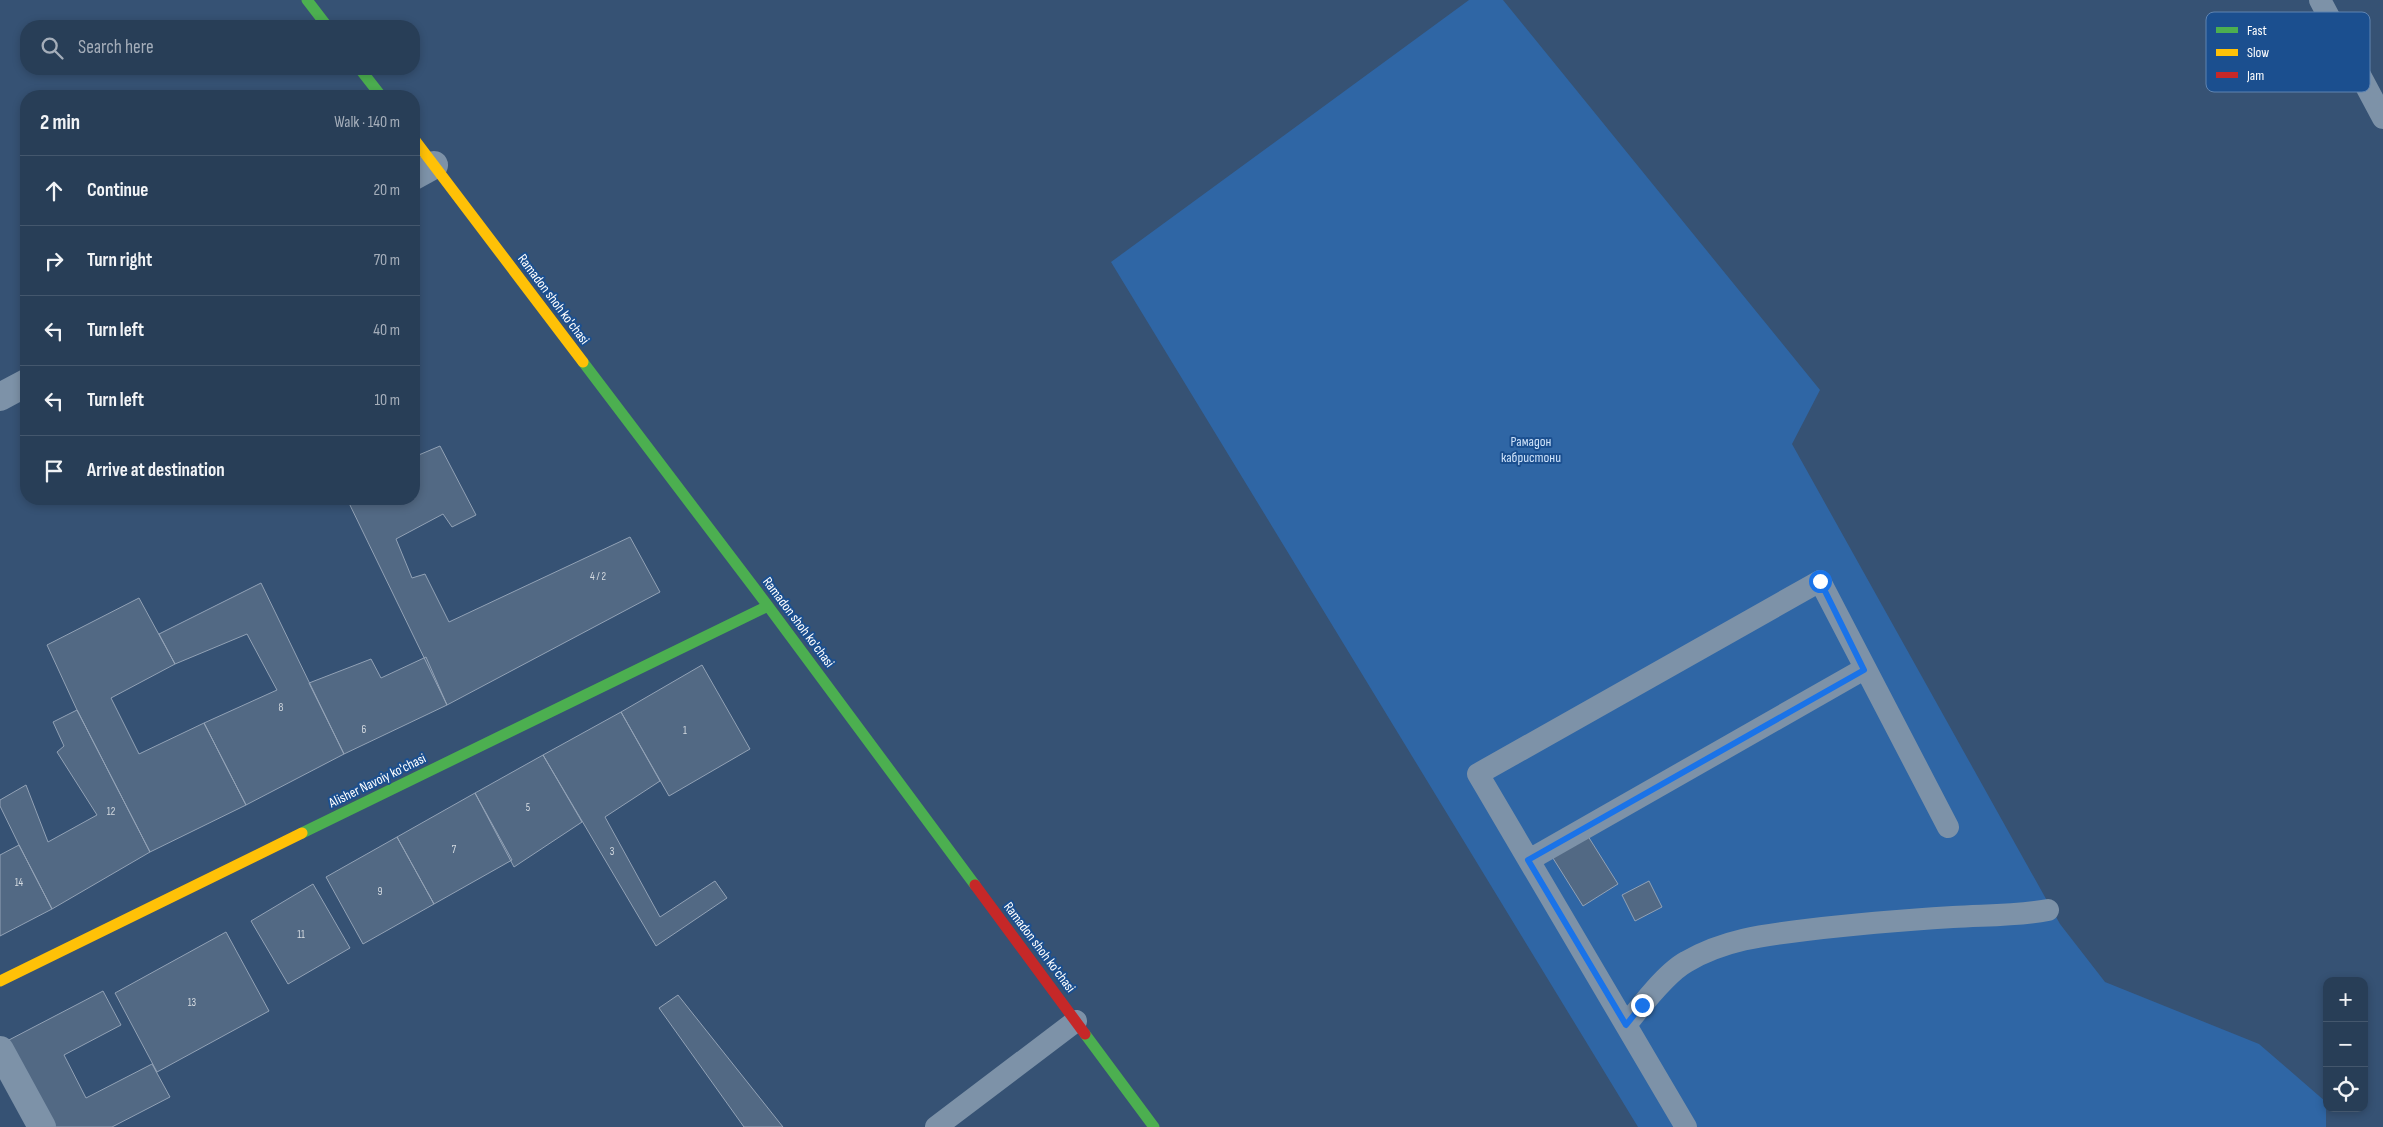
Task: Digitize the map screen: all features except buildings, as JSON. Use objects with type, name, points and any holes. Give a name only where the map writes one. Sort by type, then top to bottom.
[{"type":"main road","points":[[307,0],[322,20]]},
{"type":"main road","points":[[365,75],[376,90]]},
{"type":"main road","name":"Ramadon shoh ko'chasi","points":[[420,158],[424,171],[768,606],[1154,1127]]},
{"type":"main road","name":"Alisher Navoiy ko'chasi","points":[[0,980],[768,606]]},
{"type":"street","points":[[0,397],[20,386]]},
{"type":"street","points":[[0,1050],[42,1127]]},
{"type":"lane","points":[[2320,0],[2326,12]]},
{"type":"lane","points":[[2369,92],[2383,118]]},
{"type":"lane","points":[[1686,1127],[1478,774],[1820,581],[1864,670],[1948,827]]},
{"type":"lane","points":[[1528,860],[1864,670]]},
{"type":"lane","points":[[1626,1025],[1684,962],[1727,942],[1756,935],[1858,924],[1989,914],[2024,915],[2048,910]]},
{"type":"lane","points":[[936,1127],[1076,1021]]},
{"type":"green space","name":"Рамадон кабристони","points":[[1469,0],[1503,0],[1820,390],[1792,444],[2060,924],[2105,982],[2259,1044],[2323,1099],[2323,1112],[2326,1112],[2326,1127],[1638,1127],[1111,262]]},
{"type":"traffic: fast","points":[[307,0],[322,20]]},
{"type":"traffic: fast","points":[[365,75],[376,90]]},
{"type":"traffic: fast","points":[[583,362],[768,606],[975,885]]},
{"type":"traffic: fast","points":[[302,833],[768,606]]},
{"type":"traffic: fast","points":[[1085,1034],[1154,1127]]},
{"type":"traffic: slow","points":[[420,147],[583,362]]},
{"type":"traffic: slow","points":[[0,981],[302,833]]},
{"type":"traffic: jam","points":[[975,885],[1085,1034]]},
{"type":"route","points":[[1642,1005],[1626,1025],[1528,860],[1864,670],[1820,581]]}]
